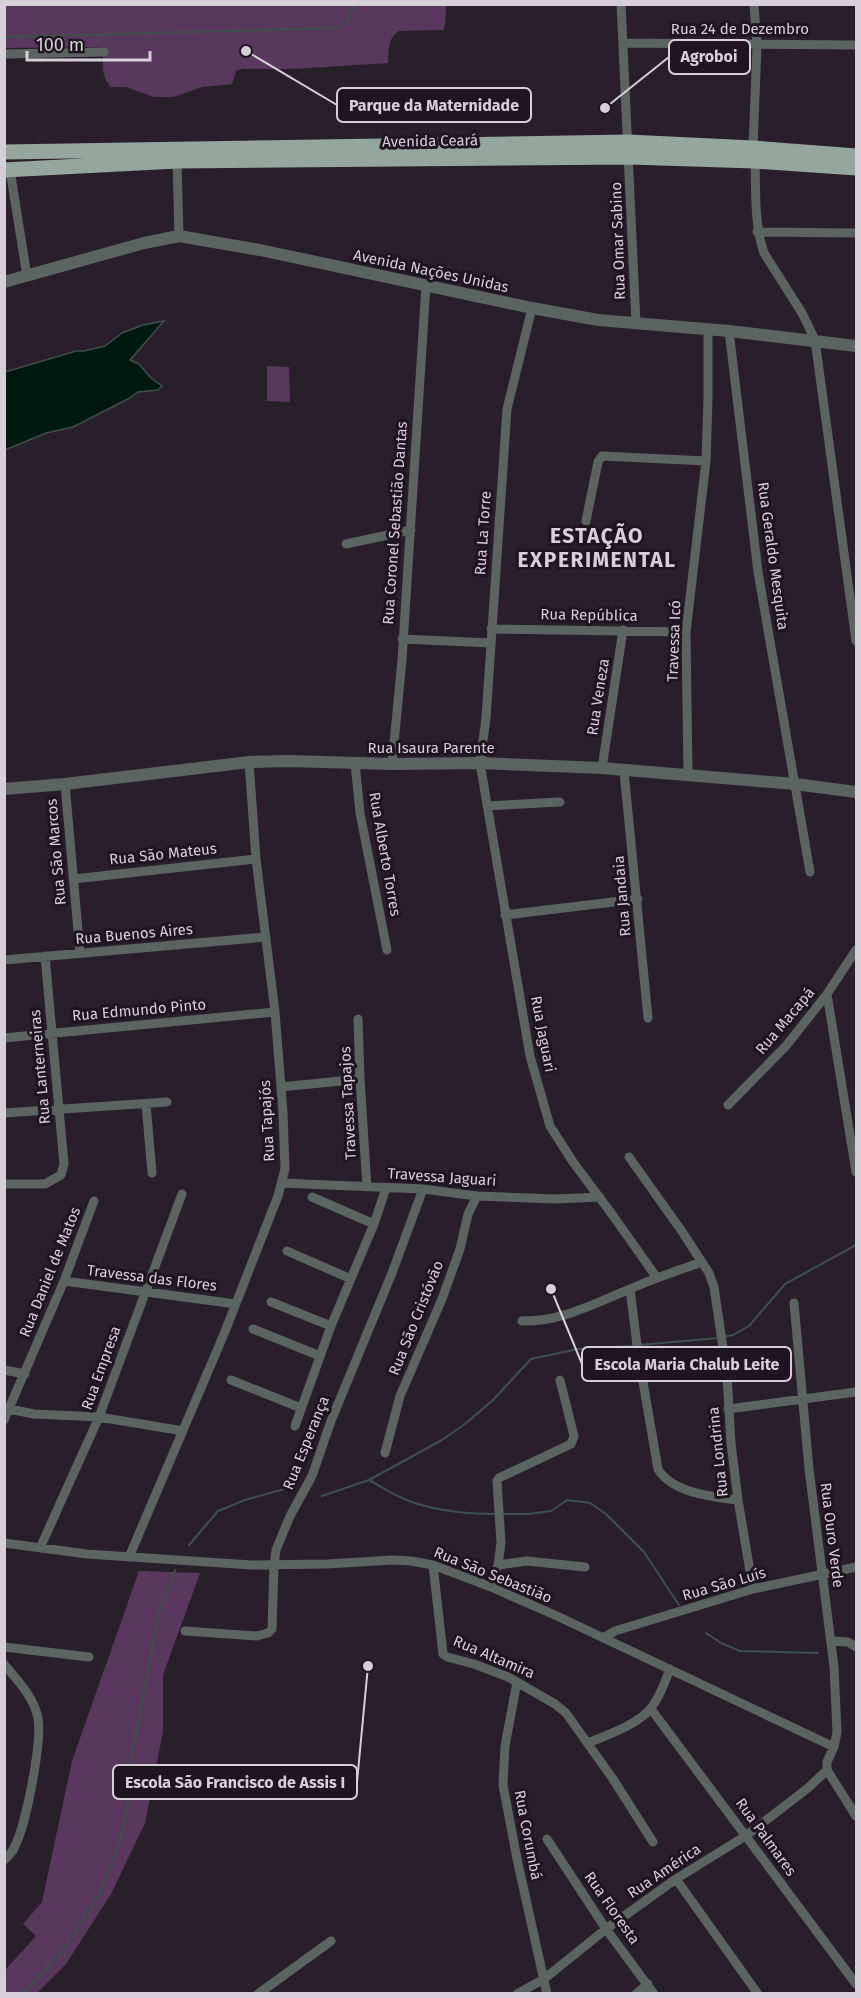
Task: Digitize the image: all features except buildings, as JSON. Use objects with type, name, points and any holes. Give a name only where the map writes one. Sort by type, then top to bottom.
[{"type":"main road","name":"Avenida Ceará","points":[[7,170],[177,161],[629,149]]},
{"type":"main road","name":"Avenida Ceará","points":[[4,152],[629,149],[856,156]]},
{"type":"main road","points":[[29,168],[44,162],[51,152]]},
{"type":"main road","name":"Avenida Ceará","points":[[754,154],[856,168]]},
{"type":"street","name":"Rua Omar Sabino","points":[[621,4],[636,323]]},
{"type":"street","points":[[754,4],[757,45],[754,154],[757,232],[764,253],[802,313],[814,340],[856,641]]},
{"type":"street","name":"Rua 24 de Dezembro","points":[[623,43],[856,45]]},
{"type":"street","points":[[4,54],[104,52]]},
{"type":"street","points":[[177,161],[179,236]]},
{"type":"street","points":[[7,170],[27,276]]},
{"type":"street","points":[[757,232],[856,233]]},
{"type":"street","name":"Avenida Nações Unidas","points":[[4,282],[144,243],[179,236],[260,250],[532,309],[598,320],[729,331],[856,346]]},
{"type":"street","name":"Rua Coronel Sebastião Dantas","points":[[392,764],[402,660],[426,285]]},
{"type":"street","name":"Rua La Torre","points":[[480,763],[486,718],[507,409],[532,309]]},
{"type":"street","name":"Travessa Icó","points":[[688,775],[686,632],[706,461],[708,329]]},
{"type":"street","name":"Rua Geraldo Mesquita","points":[[729,331],[758,572],[810,872]]},
{"type":"street","points":[[586,521],[598,462],[602,456],[706,461]]},
{"type":"street","points":[[346,544],[411,530]]},
{"type":"street","name":"Rua República","points":[[491,629],[686,632]]},
{"type":"street","name":"Rua Veneza","points":[[602,768],[623,630]]},
{"type":"street","points":[[402,639],[491,643]]},
{"type":"street","name":"Rua Isaura Parente","points":[[4,789],[249,762],[480,763],[602,768],[795,784],[856,792]]},
{"type":"street","name":"Rua Tapajós","points":[[129,1557],[236,1304],[282,1183],[285,1155],[281,1087],[275,1012],[256,859],[249,762]]},
{"type":"street","name":"Rua Alberto Torres","points":[[355,763],[360,813],[387,950]]},
{"type":"street","name":"Rua Jaguari","points":[[480,763],[530,1056],[550,1126],[657,1278]]},
{"type":"street","name":"Rua Jandaia","points":[[624,771],[648,1018]]},
{"type":"street","name":"Rua São Marcos","points":[[65,784],[80,953]]},
{"type":"street","points":[[487,806],[560,802]]},
{"type":"street","name":"Rua São Mateus","points":[[74,879],[256,859]]},
{"type":"street","points":[[505,915],[638,899]]},
{"type":"street","name":"Rua Buenos Aires","points":[[4,960],[266,938]]},
{"type":"street","name":"Rua Macapá","points":[[728,1105],[786,1046],[827,994],[856,950]]},
{"type":"street","name":"Rua Lanterneiras","points":[[4,1184],[45,1184],[61,1175],[64,1164],[45,956]]},
{"type":"street","points":[[827,994],[856,1173]]},
{"type":"street","name":"Rua Edmundo Pinto","points":[[4,1038],[275,1012]]},
{"type":"street","name":"Travessa Tapajos","points":[[358,1018],[367,1186]]},
{"type":"street","points":[[281,1087],[360,1079]]},
{"type":"street","points":[[4,1113],[167,1102]]},
{"type":"street","points":[[146,1104],[152,1173]]},
{"type":"street","name":"Rua Londrina","points":[[628,1158],[656,1194],[702,1262],[714,1287],[727,1375],[728,1409],[738,1500],[753,1589]]},
{"type":"street","name":"Travessa Jaguari","points":[[282,1183],[423,1189],[477,1196],[556,1199],[600,1197]]},
{"type":"street","points":[[295,1426],[331,1326],[374,1224],[386,1188]]},
{"type":"street","name":"Rua Esperança","points":[[185,1631],[249,1636],[268,1633],[272,1629],[276,1550],[312,1476],[331,1421],[392,1273],[423,1189]]},
{"type":"street","name":"Rua Empresa","points":[[40,1548],[99,1417],[182,1194]]},
{"type":"street","name":"Rua São Cristóvão","points":[[385,1453],[400,1396],[442,1299],[460,1249],[468,1214],[477,1196]]},
{"type":"street","points":[[312,1197],[374,1224]]},
{"type":"street","name":"Rua Daniel de Matos","points":[[4,1420],[64,1281],[94,1201]]},
{"type":"street","points":[[287,1251],[351,1279]]},
{"type":"street","points":[[522,1321],[539,1322],[558,1318],[702,1262]]},
{"type":"street","name":"Travessa das Flores","points":[[64,1281],[236,1304]]},
{"type":"street","points":[[630,1289],[638,1353],[656,1458],[661,1474],[675,1484],[701,1495],[738,1500]]},
{"type":"street","points":[[270,1302],[331,1326]]},
{"type":"street","name":"Rua Ouro Verde","points":[[794,1303],[822,1576],[832,1641],[837,1722],[834,1747],[827,1762],[827,1770]]},
{"type":"street","points":[[253,1329],[320,1356]]},
{"type":"street","points":[[4,1370],[25,1374]]},
{"type":"street","points":[[231,1380],[301,1408]]},
{"type":"street","points":[[491,1587],[498,1565],[501,1530],[497,1481],[571,1444],[573,1436],[560,1380]]},
{"type":"street","points":[[728,1409],[856,1392]]},
{"type":"street","points":[[9,1409],[99,1417],[183,1431]]},
{"type":"street","name":"Rua São Sebastião","points":[[4,1543],[129,1557],[274,1566],[393,1560],[433,1565],[491,1587],[834,1747]]},
{"type":"street","points":[[498,1565],[527,1561],[585,1567]]},
{"type":"street","name":"Rua Altamira","points":[[433,1565],[443,1654],[493,1670],[555,1704],[566,1713],[653,1842]]},
{"type":"street","name":"Rua São Luís","points":[[603,1638],[615,1631],[674,1615],[753,1589],[856,1567]]},
{"type":"street","points":[[832,1641],[848,1642],[856,1647]]},
{"type":"street","points":[[4,1647],[89,1657]]},
{"type":"street","points":[[4,1664],[31,1699],[40,1727],[24,1820],[16,1845],[6,1855]]},
{"type":"street","points":[[588,1743],[637,1720],[651,1708],[670,1670]]},
{"type":"street","name":"Rua Corumbá","points":[[517,1682],[505,1746],[503,1785],[547,1994]]},
{"type":"street","name":"Rua Palmares","points":[[651,1708],[747,1834],[788,1894],[856,1984]]},
{"type":"street","points":[[827,1770],[856,1816]]},
{"type":"street","name":"Rua América","points":[[517,1994],[544,1979],[606,1929],[676,1879],[747,1834],[808,1788],[827,1770]]},
{"type":"street","name":"Rua Floresta","points":[[547,1839],[606,1929],[654,1994]]},
{"type":"street","points":[[676,1879],[758,1994]]},
{"type":"street","points":[[258,1994],[331,1941]]},
{"type":"street","points":[[636,1994],[648,1984]]},
{"type":"shaded area","points":[[4,5],[446,5],[443,30],[399,31],[395,34],[389,49],[388,63],[292,69],[242,69],[236,71],[232,84],[202,87],[173,97],[154,97],[126,87],[111,87],[103,73],[103,47],[5,48]]},
{"type":"shaded area","points":[[164,321],[130,360],[139,364],[151,378],[162,386],[158,390],[138,392],[73,427],[46,433],[5,450],[5,372],[76,351],[105,346],[122,333],[143,325]]},
{"type":"shaded area","points":[[267,366],[289,367],[290,402],[267,401]]},
{"type":"shaded area","points":[[139,1571],[200,1573],[163,1675],[163,1732],[145,1823],[111,1894],[66,1964],[37,1993],[5,1993],[5,1970],[36,1936],[23,1924],[42,1902],[72,1761]]},
{"type":"waterway","points":[[4,37],[339,28],[346,22],[355,4]]},
{"type":"waterway","points":[[723,1337],[733,1335],[749,1326],[785,1284],[856,1245]]},
{"type":"waterway","points":[[640,1345],[718,1338]]},
{"type":"waterway","points":[[322,1496],[369,1480],[442,1440],[493,1400],[531,1359],[578,1349],[634,1346]]},
{"type":"waterway","points":[[369,1480],[398,1496],[425,1506],[461,1512],[497,1514]]},
{"type":"waterway","points":[[189,1545],[218,1511],[245,1500],[284,1489]]},
{"type":"waterway","points":[[503,1514],[551,1511],[567,1500],[590,1503],[606,1514],[644,1552],[679,1605]]},
{"type":"waterway","points":[[22,1994],[61,1953],[99,1895],[121,1836],[128,1804],[130,1765],[159,1613],[175,1570]]},
{"type":"waterway","points":[[706,1633],[721,1643],[740,1651],[818,1653]]},
{"type":"place","name":"Parque da Maternidade","points":[[246,51]]},
{"type":"place","name":"Agroboi","points":[[605,108]]},
{"type":"place","name":"Escola Maria Chalub Leite","points":[[551,1289]]},
{"type":"place","name":"Escola São Francisco de Assis I","points":[[368,1666]]},
{"type":"district","name":"ESTAÇÃO EXPERIMENTAL","points":[[597,548]]}]
